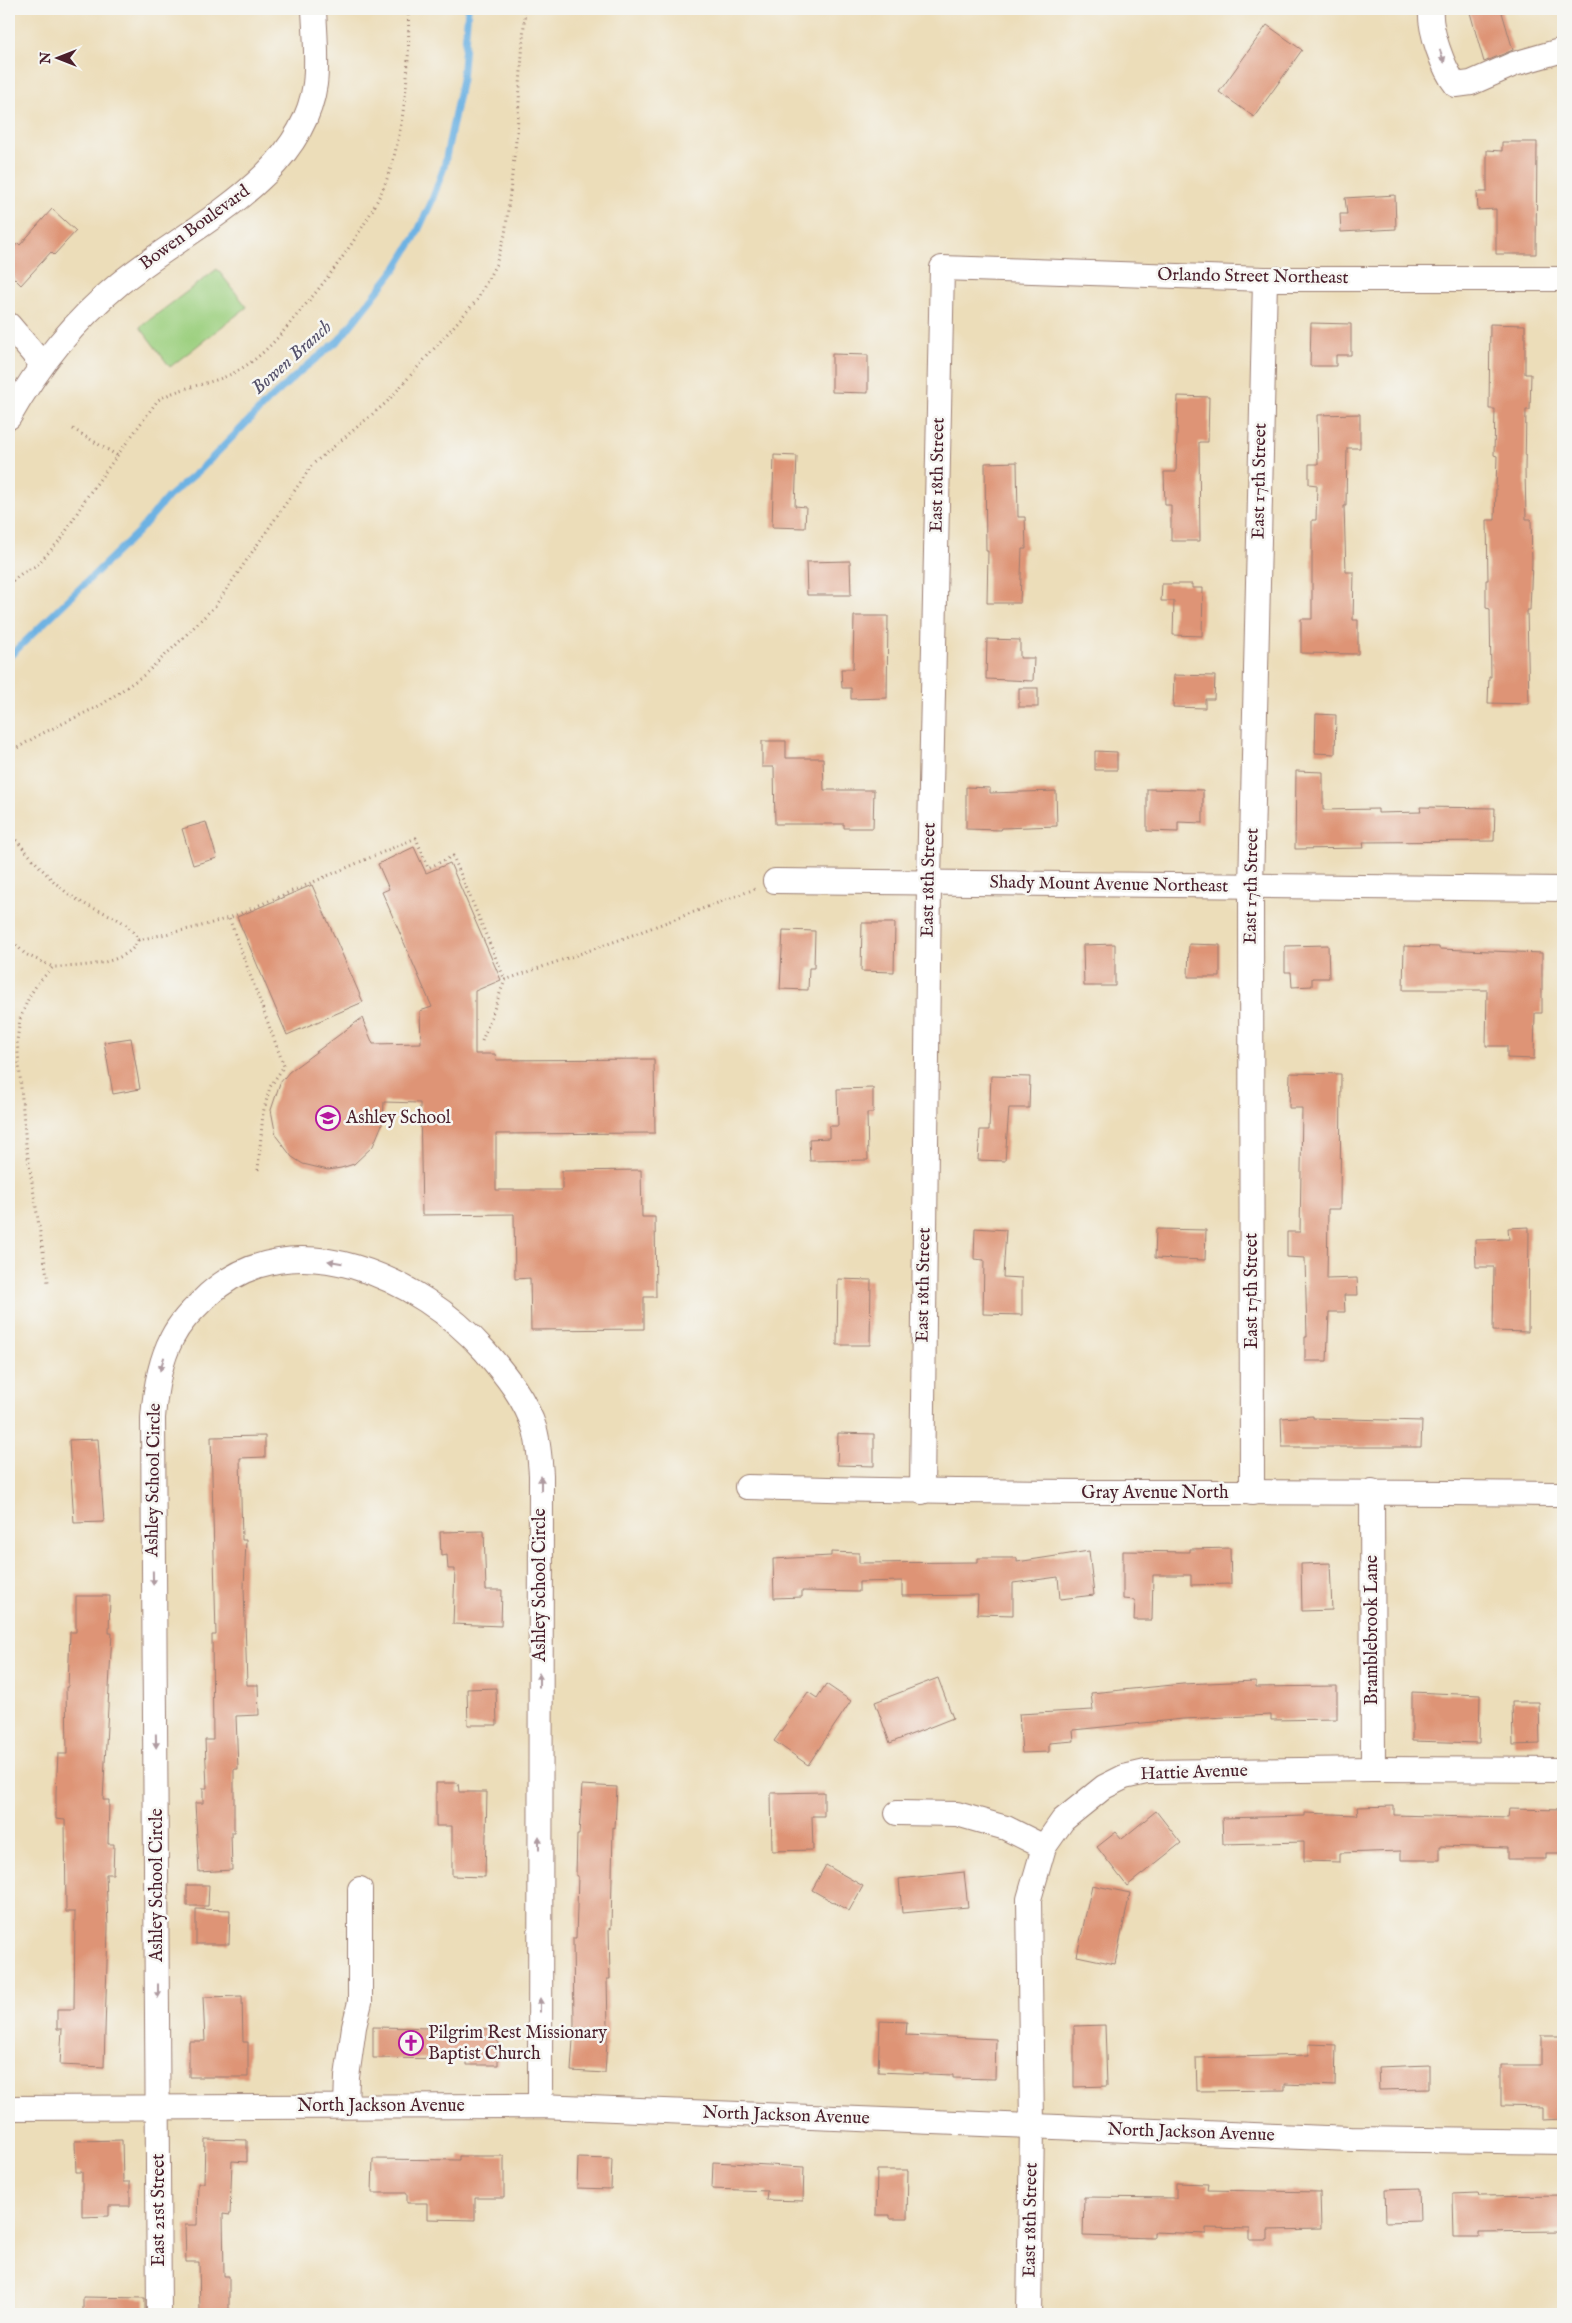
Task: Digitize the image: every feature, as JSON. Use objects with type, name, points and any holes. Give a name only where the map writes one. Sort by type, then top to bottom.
[{"type":"street","name":"Bowen Boulevard","points":[[9,417],[42,364],[83,318],[120,283],[246,192],[280,158],[302,123],[314,85],[314,9]]},
{"type":"street","points":[[1431,9],[1437,44],[1448,76],[1456,85],[1471,83],[1514,64],[1563,50]]},
{"type":"street","name":"Orlando Street Northeast","points":[[942,268],[1265,278],[1563,279]]},
{"type":"street","name":"East 18th Street","points":[[922,1492],[929,882],[942,268]]},
{"type":"street","name":"East 17th Street","points":[[1252,1493],[1252,887],[1265,278]]},
{"type":"street","points":[[9,325],[42,364]]},
{"type":"street","name":"Shady Mount Avenue Northeast","points":[[775,881],[1563,889]]},
{"type":"street","name":"Ashley School Circle","points":[[158,2107],[153,1566],[153,1418],[155,1390],[172,1338],[182,1320],[236,1274],[272,1263],[295,1259],[340,1262],[362,1269],[381,1276],[437,1307],[461,1327],[490,1357],[522,1399],[539,1444],[541,1475],[540,2106]]},
{"type":"street","name":"Gray Avenue North","points":[[747,1487],[922,1492],[1252,1493],[1372,1491],[1563,1494]]},
{"type":"street","name":"Bramblebrook Lane","points":[[1372,1491],[1373,1769]]},
{"type":"street","name":"Hattie Avenue","points":[[1032,2126],[1029,1899],[1044,1847],[1063,1820],[1104,1787],[1124,1777],[1146,1772],[1373,1769],[1563,1770]]},
{"type":"street","points":[[897,1813],[957,1814],[1006,1828],[1044,1847]]},
{"type":"street","points":[[346,2106],[347,2077],[354,2027],[360,2002],[360,1889]]},
{"type":"street","name":"North Jackson Avenue","points":[[9,2108],[540,2106],[1351,2139],[1563,2142]]},
{"type":"street","name":"East 21st Street","points":[[158,2107],[158,2314]]},
{"type":"street","name":"East 18th Street","points":[[1029,2314],[1032,2126]]},
{"type":"path","points":[[9,584],[23,572],[36,566],[57,544],[86,498],[158,400],[169,393],[238,371],[271,346],[324,284],[381,191],[394,156],[400,129],[408,56],[408,9]]},
{"type":"path","points":[[9,753],[37,736],[101,705],[144,676],[177,644],[215,606],[293,490],[313,464],[387,402],[476,300],[496,264],[505,235],[517,132],[525,9]]},
{"type":"path","points":[[74,429],[118,456]]},
{"type":"path","points":[[9,832],[51,879],[67,893],[127,924],[138,940]]},
{"type":"path","points":[[138,940],[198,928],[229,918],[416,838],[428,868],[453,856],[505,980],[482,1041]]},
{"type":"path","points":[[505,980],[619,940],[775,881]]},
{"type":"path","points":[[229,918],[284,1066],[270,1087],[262,1113],[258,1170]]},
{"type":"path","points":[[9,938],[25,954],[53,967],[79,966],[122,957],[135,948],[138,940]]},
{"type":"path","points":[[48,1282],[26,1145],[17,1041],[20,1018],[29,997],[37,984],[53,967]]},
{"type":"green space","points":[[217,269],[247,307],[170,367],[140,327]]},
{"type":"building","points":[[1469,9],[1501,9],[1513,50],[1484,62]]},
{"type":"building","points":[[1267,25],[1302,50],[1254,117],[1219,92]]},
{"type":"building","points":[[1502,142],[1537,142],[1536,254],[1496,254],[1496,209],[1478,210],[1477,192],[1487,192],[1487,150],[1502,151]]},
{"type":"building","points":[[1395,195],[1396,229],[1341,232],[1340,214],[1347,214],[1345,198]]},
{"type":"building","points":[[52,209],[76,231],[54,255],[51,252],[21,285],[9,273],[9,253],[18,243],[20,245]]},
{"type":"building","points":[[1311,323],[1351,324],[1351,355],[1336,355],[1336,366],[1310,366]]},
{"type":"building","points":[[1490,324],[1525,325],[1525,374],[1531,374],[1530,410],[1526,410],[1525,469],[1526,519],[1531,519],[1532,562],[1530,610],[1527,610],[1529,704],[1488,703],[1489,677],[1491,677],[1490,609],[1486,608],[1486,580],[1488,580],[1487,520],[1495,520],[1497,456],[1494,455],[1495,409],[1489,409]]},
{"type":"building","points":[[832,354],[868,355],[868,393],[832,392]]},
{"type":"building","points":[[1178,396],[1209,397],[1208,442],[1199,442],[1200,541],[1171,541],[1171,505],[1165,505],[1164,472],[1176,472]]},
{"type":"building","points":[[1360,414],[1360,448],[1347,448],[1346,506],[1344,506],[1346,572],[1354,572],[1353,620],[1358,620],[1358,654],[1301,653],[1301,619],[1312,619],[1312,520],[1316,520],[1317,485],[1309,484],[1309,464],[1318,464],[1317,415]]},
{"type":"building","points":[[774,455],[797,456],[795,506],[806,507],[805,528],[772,527]]},
{"type":"building","points":[[1017,462],[1018,517],[1025,517],[1026,549],[1022,549],[1020,603],[987,603],[988,551],[986,551],[985,463]]},
{"type":"building","points":[[850,561],[851,595],[807,595],[806,562]]},
{"type":"building","points":[[1162,584],[1192,584],[1192,588],[1203,588],[1202,636],[1173,635],[1174,601],[1161,601]]},
{"type":"building","points":[[854,616],[888,616],[887,698],[851,699],[851,688],[842,688],[841,669],[853,669]]},
{"type":"building","points":[[987,639],[1020,640],[1020,658],[1034,658],[1033,681],[986,679]]},
{"type":"building","points":[[1174,675],[1215,676],[1214,699],[1205,699],[1205,708],[1173,707]]},
{"type":"building","points":[[1019,688],[1038,688],[1038,707],[1019,707]]},
{"type":"building","points":[[1316,714],[1336,715],[1335,754],[1315,753]]},
{"type":"building","points":[[762,741],[786,741],[786,758],[823,758],[824,790],[874,790],[873,828],[844,828],[844,824],[775,824],[774,767],[762,767]]},
{"type":"building","points":[[1095,751],[1117,752],[1117,770],[1095,770]]},
{"type":"building","points":[[1296,771],[1323,772],[1323,810],[1378,809],[1378,813],[1421,812],[1420,807],[1495,808],[1494,841],[1363,842],[1364,848],[1295,849]]},
{"type":"building","points":[[966,787],[990,788],[990,793],[1056,791],[1057,826],[1002,828],[1001,830],[966,829]]},
{"type":"building","points":[[1147,789],[1203,790],[1203,823],[1178,822],[1178,832],[1147,831]]},
{"type":"building","points":[[206,822],[217,858],[193,865],[182,829]]},
{"type":"building","points":[[414,847],[426,873],[450,863],[501,980],[475,991],[475,1054],[495,1054],[496,1060],[654,1059],[655,1133],[496,1134],[496,1190],[562,1190],[562,1171],[641,1170],[642,1217],[655,1217],[656,1297],[644,1297],[644,1329],[531,1330],[530,1278],[515,1279],[514,1214],[422,1215],[420,1103],[384,1102],[383,1122],[373,1146],[354,1164],[341,1168],[328,1170],[303,1164],[292,1157],[276,1136],[271,1110],[280,1083],[289,1072],[362,1018],[373,1044],[421,1043],[420,1011],[432,1007],[382,892],[389,889],[378,864]]},
{"type":"building","points":[[312,885],[363,1002],[287,1035],[237,917]]},
{"type":"building","points":[[862,923],[895,923],[894,972],[861,971]]},
{"type":"building","points":[[783,930],[815,931],[814,968],[809,968],[808,990],[780,989]]},
{"type":"building","points":[[1115,944],[1115,986],[1084,986],[1083,945]]},
{"type":"building","points":[[1189,944],[1220,945],[1220,977],[1188,977]]},
{"type":"building","points":[[1328,945],[1329,978],[1312,978],[1312,986],[1292,987],[1291,972],[1285,972],[1285,946]]},
{"type":"building","points":[[1404,946],[1542,953],[1542,1013],[1535,1013],[1534,1059],[1507,1058],[1507,1046],[1486,1046],[1487,990],[1403,990]]},
{"type":"building","points":[[131,1038],[140,1089],[113,1094],[104,1042]]},
{"type":"building","points":[[1290,1073],[1341,1074],[1340,1209],[1328,1209],[1327,1279],[1357,1278],[1358,1295],[1344,1295],[1345,1312],[1329,1312],[1327,1361],[1305,1361],[1305,1337],[1307,1337],[1305,1258],[1287,1257],[1287,1232],[1300,1232],[1302,1108],[1289,1108]]},
{"type":"building","points":[[991,1076],[1030,1077],[1029,1108],[1009,1108],[1005,1161],[978,1160],[980,1130],[989,1130]]},
{"type":"building","points":[[873,1088],[873,1113],[867,1113],[868,1160],[810,1161],[809,1139],[829,1138],[829,1126],[838,1126],[837,1089]]},
{"type":"building","points":[[1529,1227],[1528,1332],[1493,1331],[1494,1267],[1476,1267],[1475,1240],[1509,1239],[1508,1228]]},
{"type":"building","points":[[975,1228],[1006,1230],[1003,1277],[1022,1278],[1022,1315],[983,1314],[984,1260],[974,1259]]},
{"type":"building","points":[[1156,1229],[1206,1230],[1205,1260],[1155,1258]]},
{"type":"building","points":[[838,1279],[871,1280],[870,1345],[837,1345]]},
{"type":"building","points":[[1313,1416],[1313,1418],[1422,1421],[1421,1447],[1282,1447],[1281,1418]]},
{"type":"building","points":[[838,1433],[874,1434],[874,1466],[837,1465]]},
{"type":"building","points":[[265,1436],[265,1457],[240,1458],[242,1540],[246,1540],[244,1588],[247,1685],[258,1685],[259,1715],[236,1716],[238,1769],[234,1769],[234,1832],[231,1832],[232,1870],[199,1872],[195,1803],[203,1803],[203,1788],[207,1788],[205,1740],[213,1740],[212,1635],[216,1635],[211,1437]]},
{"type":"building","points":[[98,1439],[104,1522],[74,1523],[69,1440]]},
{"type":"building","points":[[484,1531],[486,1590],[502,1590],[501,1626],[453,1624],[455,1569],[448,1569],[447,1555],[441,1556],[440,1532]]},
{"type":"building","points":[[1230,1548],[1231,1584],[1191,1585],[1191,1575],[1153,1575],[1152,1620],[1134,1620],[1135,1600],[1123,1599],[1123,1551],[1190,1552],[1190,1549]]},
{"type":"building","points":[[1089,1551],[1094,1595],[1060,1599],[1058,1577],[1013,1583],[1013,1615],[977,1614],[978,1595],[902,1596],[902,1581],[859,1582],[859,1592],[802,1591],[802,1597],[774,1598],[773,1559],[831,1556],[831,1552],[859,1553],[859,1563],[978,1562],[978,1558],[1017,1558],[1017,1562]]},
{"type":"building","points":[[1330,1563],[1332,1610],[1302,1611],[1301,1564]]},
{"type":"building","points":[[76,1596],[110,1596],[109,1633],[112,1633],[103,1800],[109,1800],[108,1844],[114,1844],[113,1874],[106,1874],[108,1927],[104,2067],[60,2065],[62,2029],[57,2029],[57,2009],[74,2009],[75,1912],[66,1912],[65,1820],[56,1819],[56,1792],[58,1754],[67,1754],[66,1687],[68,1687],[70,1632],[76,1632]]},
{"type":"building","points":[[938,1678],[953,1718],[890,1743],[875,1702]]},
{"type":"building","points":[[1256,1681],[1256,1687],[1337,1686],[1337,1719],[1271,1720],[1271,1715],[1183,1719],[1073,1730],[1074,1741],[1049,1743],[1049,1752],[1022,1753],[1019,1714],[1093,1710],[1091,1693],[1183,1684]]},
{"type":"building","points":[[826,1684],[851,1701],[808,1765],[774,1741],[808,1692],[817,1698]]},
{"type":"building","points":[[496,1688],[497,1725],[468,1725],[467,1689]]},
{"type":"building","points":[[1412,1692],[1480,1695],[1479,1743],[1412,1741]]},
{"type":"building","points":[[1512,1702],[1539,1702],[1540,1744],[1513,1745]]},
{"type":"building","points":[[436,1783],[458,1783],[459,1792],[487,1792],[485,1877],[452,1876],[452,1826],[436,1826]]},
{"type":"building","points":[[582,1785],[617,1787],[615,1828],[613,1827],[611,1929],[609,1928],[610,1979],[607,1979],[608,2026],[605,2073],[571,2071],[574,2024],[573,1938],[576,1938],[577,1835],[579,1835]]},
{"type":"building","points":[[824,1792],[824,1816],[812,1816],[813,1850],[772,1851],[771,1793]]},
{"type":"building","points":[[1394,1806],[1394,1815],[1508,1818],[1509,1809],[1563,1810],[1563,1853],[1546,1853],[1546,1859],[1508,1859],[1508,1848],[1440,1846],[1440,1860],[1401,1860],[1401,1851],[1340,1853],[1340,1862],[1304,1861],[1304,1842],[1223,1844],[1222,1818],[1305,1816],[1305,1813],[1358,1815],[1357,1807]]},
{"type":"building","points":[[1156,1811],[1181,1843],[1127,1886],[1097,1847],[1116,1832],[1122,1839]]},
{"type":"building","points":[[826,1865],[863,1886],[849,1911],[812,1890]]},
{"type":"building","points":[[964,1872],[968,1907],[902,1913],[899,1879]]},
{"type":"building","points":[[187,1885],[209,1885],[208,1906],[187,1906]]},
{"type":"building","points":[[1092,1885],[1130,1893],[1115,1964],[1077,1956]]},
{"type":"building","points":[[196,1909],[230,1910],[229,1944],[196,1944]]},
{"type":"building","points":[[242,1996],[243,2042],[248,2042],[248,2077],[189,2077],[189,2041],[205,2041],[203,1997]]},
{"type":"building","points":[[880,2021],[907,2022],[906,2035],[996,2039],[995,2079],[953,2078],[953,2075],[878,2072]]},
{"type":"building","points":[[1105,2025],[1107,2086],[1074,2087],[1074,2026]]},
{"type":"building","points":[[373,2027],[498,2029],[498,2065],[467,2065],[467,2059],[373,2058]]},
{"type":"building","points":[[1541,2036],[1563,2036],[1563,2119],[1543,2120],[1543,2107],[1501,2106],[1501,2065],[1541,2065]]},
{"type":"building","points":[[1309,2044],[1336,2045],[1335,2086],[1285,2084],[1285,2090],[1197,2091],[1196,2058],[1309,2055]]},
{"type":"building","points":[[1429,2065],[1429,2089],[1379,2090],[1378,2067]]},
{"type":"building","points":[[205,2139],[247,2140],[247,2162],[232,2161],[230,2215],[223,2214],[224,2276],[229,2276],[229,2313],[200,2313],[199,2262],[186,2262],[185,2225],[197,2225],[198,2183],[204,2183]]},
{"type":"building","points":[[122,2140],[123,2182],[130,2182],[130,2206],[109,2206],[109,2216],[82,2217],[82,2172],[76,2172],[75,2141]]},
{"type":"building","points":[[459,2156],[504,2156],[504,2198],[475,2198],[475,2220],[427,2219],[427,2203],[407,2203],[407,2193],[372,2193],[373,2159],[459,2160]]},
{"type":"building","points":[[578,2158],[612,2159],[611,2189],[577,2188]]},
{"type":"building","points":[[713,2162],[804,2167],[803,2201],[766,2200],[767,2191],[712,2189]]},
{"type":"building","points":[[877,2170],[908,2170],[907,2219],[890,2219],[890,2215],[876,2215]]},
{"type":"building","points":[[1176,2183],[1208,2184],[1207,2190],[1320,2192],[1321,2229],[1268,2230],[1268,2240],[1250,2240],[1250,2229],[1206,2228],[1206,2234],[1154,2232],[1154,2238],[1083,2236],[1084,2197],[1176,2198]]},
{"type":"building","points":[[1419,2188],[1420,2221],[1386,2222],[1385,2189]]},
{"type":"building","points":[[1478,2193],[1479,2196],[1563,2195],[1563,2231],[1479,2232],[1479,2237],[1454,2237],[1453,2194]]},
{"type":"building","points":[[83,2297],[145,2298],[145,2314],[83,2314]]},
{"type":"waterway","name":"Bowen Branch","points":[[9,657],[139,531],[167,498],[201,469],[268,401],[339,340],[396,268],[415,237],[431,203],[444,167],[462,79],[468,9]]},
{"type":"place","name":"Ashley School","points":[[328,1118]]},
{"type":"place","name":"Pilgrim Rest Missionary Baptist Church","points":[[411,2043]]}]
